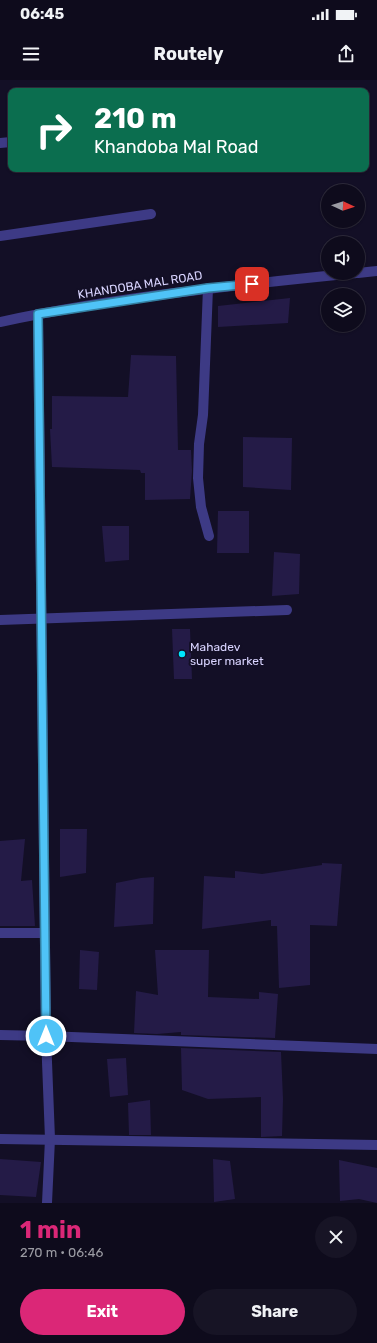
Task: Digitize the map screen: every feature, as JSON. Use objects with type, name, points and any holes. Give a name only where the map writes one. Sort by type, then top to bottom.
[{"type":"street","points":[[0,236],[151,214]]},
{"type":"street","name":"KHANDOBA MAL ROAD","points":[[365,272],[377,271]]},
{"type":"street","name":"KHANDOBA MAL ROAD","points":[[0,322],[38,314],[208,288],[321,277]]},
{"type":"street","points":[[208,288],[203,415],[199,444],[198,478],[201,507],[209,536]]},
{"type":"street","points":[[38,314],[46,1036],[50,1139],[47,1203]]},
{"type":"street","points":[[0,620],[287,610]]},
{"type":"street","points":[[0,933],[45,933]]},
{"type":"street","points":[[0,1035],[377,1049]]},
{"type":"street","points":[[0,1139],[377,1145]]},
{"type":"building","points":[[290,298],[288,323],[218,327],[218,306]]},
{"type":"building","points":[[131,355],[176,356],[178,450],[191,450],[192,471],[190,499],[145,500],[145,473],[141,473],[140,470],[52,467],[50,429],[52,429],[52,396],[128,397]]},
{"type":"building","points":[[243,437],[292,438],[291,490],[243,487]]},
{"type":"building","points":[[218,511],[249,511],[249,553],[217,553]]},
{"type":"building","points":[[102,526],[129,526],[129,560],[105,562]]},
{"type":"building","points":[[274,552],[300,554],[299,594],[272,596]]},
{"type":"building","name":"Mahadev super market","points":[[172,629],[190,629],[192,679],[174,679]]},
{"type":"building","points":[[60,829],[87,829],[86,873],[60,877]]},
{"type":"building","points":[[25,839],[21,881],[32,880],[35,926],[0,926],[0,841]]},
{"type":"building","points":[[322,863],[342,864],[337,926],[310,925],[310,985],[279,988],[277,926],[271,926],[271,920],[202,929],[204,876],[235,878],[235,871],[262,874],[322,865]]},
{"type":"building","points":[[154,877],[153,924],[114,927],[116,883]]},
{"type":"building","points":[[80,950],[99,952],[97,990],[79,989]]},
{"type":"building","points":[[155,950],[209,950],[208,997],[259,999],[259,992],[278,994],[275,1038],[181,1035],[181,1032],[157,1034],[134,1033],[136,991],[158,995]]},
{"type":"building","points":[[181,1048],[281,1052],[283,1099],[282,1136],[261,1137],[261,1097],[208,1099],[182,1090]]},
{"type":"building","points":[[126,1058],[128,1095],[110,1097],[107,1059]]},
{"type":"building","points":[[150,1100],[151,1135],[129,1135],[128,1103]]},
{"type":"building","points":[[0,1159],[41,1162],[36,1197],[0,1195]]},
{"type":"building","points":[[213,1159],[230,1161],[235,1199],[214,1202]]},
{"type":"building","points":[[339,1160],[377,1168],[377,1203],[359,1199],[340,1201]]},
{"type":"place","name":"Mahadev super market","points":[[182,654]]},
{"type":"route","points":[[46,1036],[38,314],[208,288],[252,284]]}]
